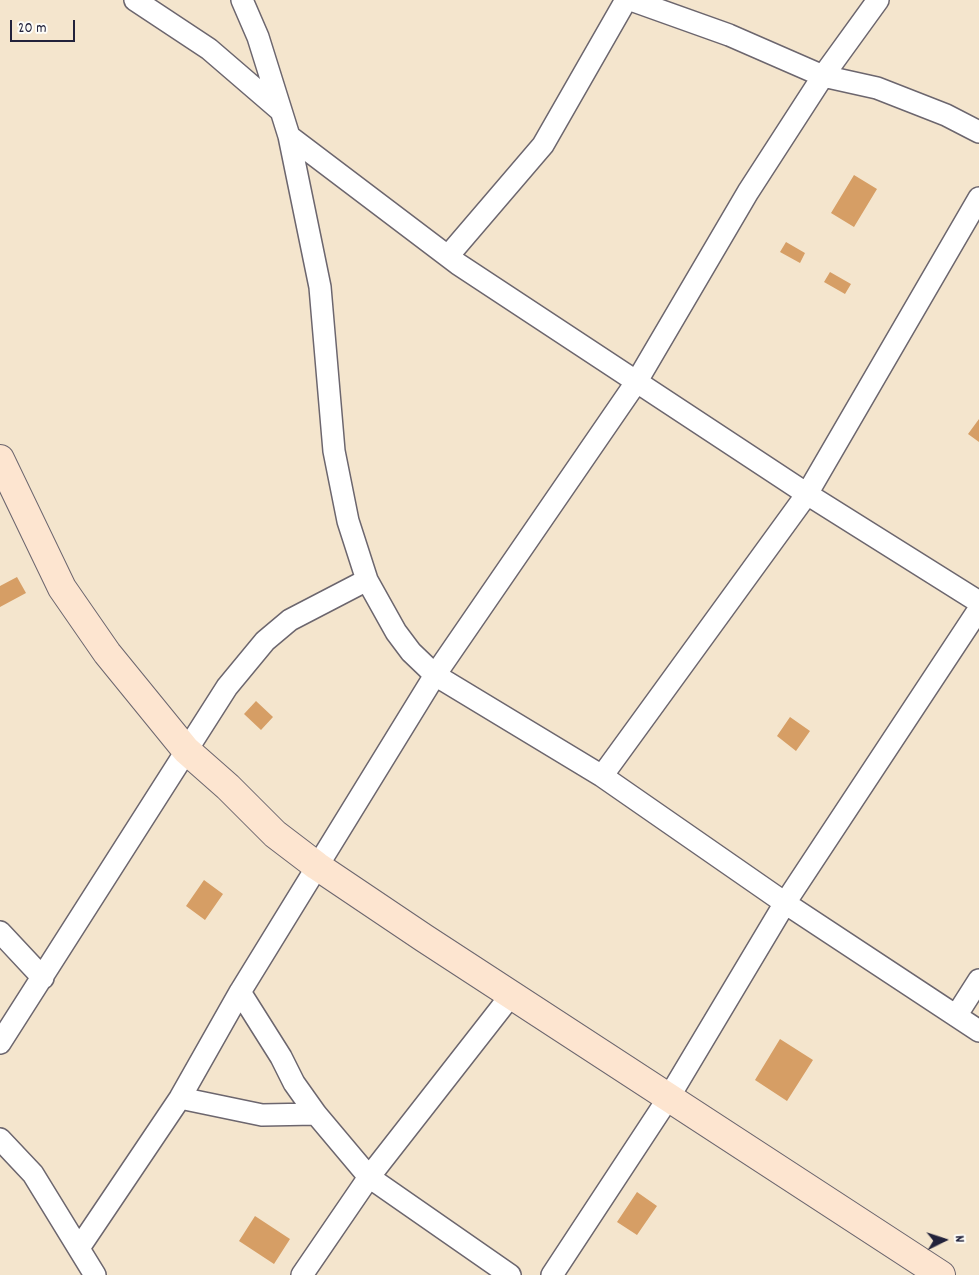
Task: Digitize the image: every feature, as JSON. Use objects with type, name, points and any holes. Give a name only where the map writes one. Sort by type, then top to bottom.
[{"type":"main road","points":[[0,459],[62,588],[107,653],[186,750],[228,786],[275,834],[317,866],[941,1275]]},
{"type":"street","points":[[135,0],[209,49],[282,111]]},
{"type":"street","points":[[242,0],[258,37],[289,136],[320,287],[334,451],[348,521],[367,580],[396,632],[411,652],[435,675],[602,776],[786,903],[979,1030]]},
{"type":"street","points":[[448,256],[543,145],[626,0]]},
{"type":"street","points":[[631,0],[729,35],[823,76],[877,88],[946,115],[979,132]]},
{"type":"street","points":[[79,1248],[180,1098],[240,992],[435,675],[637,381],[748,192],[823,76],[878,0]]},
{"type":"street","points":[[289,136],[448,256],[807,494],[979,602]]},
{"type":"street","points":[[602,776],[807,494],[979,198]]},
{"type":"street","points":[[0,1043],[227,688],[265,641],[290,620],[367,580]]},
{"type":"street","points":[[552,1275],[670,1097],[786,903],[979,609]]},
{"type":"street","points":[[0,932],[43,978]]},
{"type":"street","points":[[956,1016],[979,980]]},
{"type":"street","points":[[240,992],[281,1057],[294,1083],[316,1114],[369,1177],[510,1275]]},
{"type":"street","points":[[302,1275],[369,1177],[512,994]]},
{"type":"street","points":[[180,1098],[262,1115],[316,1114]]},
{"type":"street","points":[[0,1138],[33,1174],[95,1275]]},
{"type":"building","points":[[854,175],[877,189],[854,227],[831,213]]},
{"type":"building","points":[[786,242],[805,253],[800,263],[780,252]]},
{"type":"building","points":[[830,272],[851,284],[845,294],[824,282]]},
{"type":"building","points":[[979,419],[979,442],[968,434]]},
{"type":"building","points":[[17,577],[26,593],[0,607],[0,586]]},
{"type":"building","points":[[256,701],[273,717],[261,730],[244,714]]},
{"type":"building","points":[[790,717],[810,731],[796,751],[777,736]]},
{"type":"building","points":[[204,880],[223,894],[205,920],[186,906]]},
{"type":"building","points":[[780,1039],[813,1060],[787,1101],[755,1080]]},
{"type":"building","points":[[637,1192],[657,1206],[637,1235],[617,1222]]},
{"type":"building","points":[[255,1216],[290,1239],[274,1264],[239,1241]]}]
